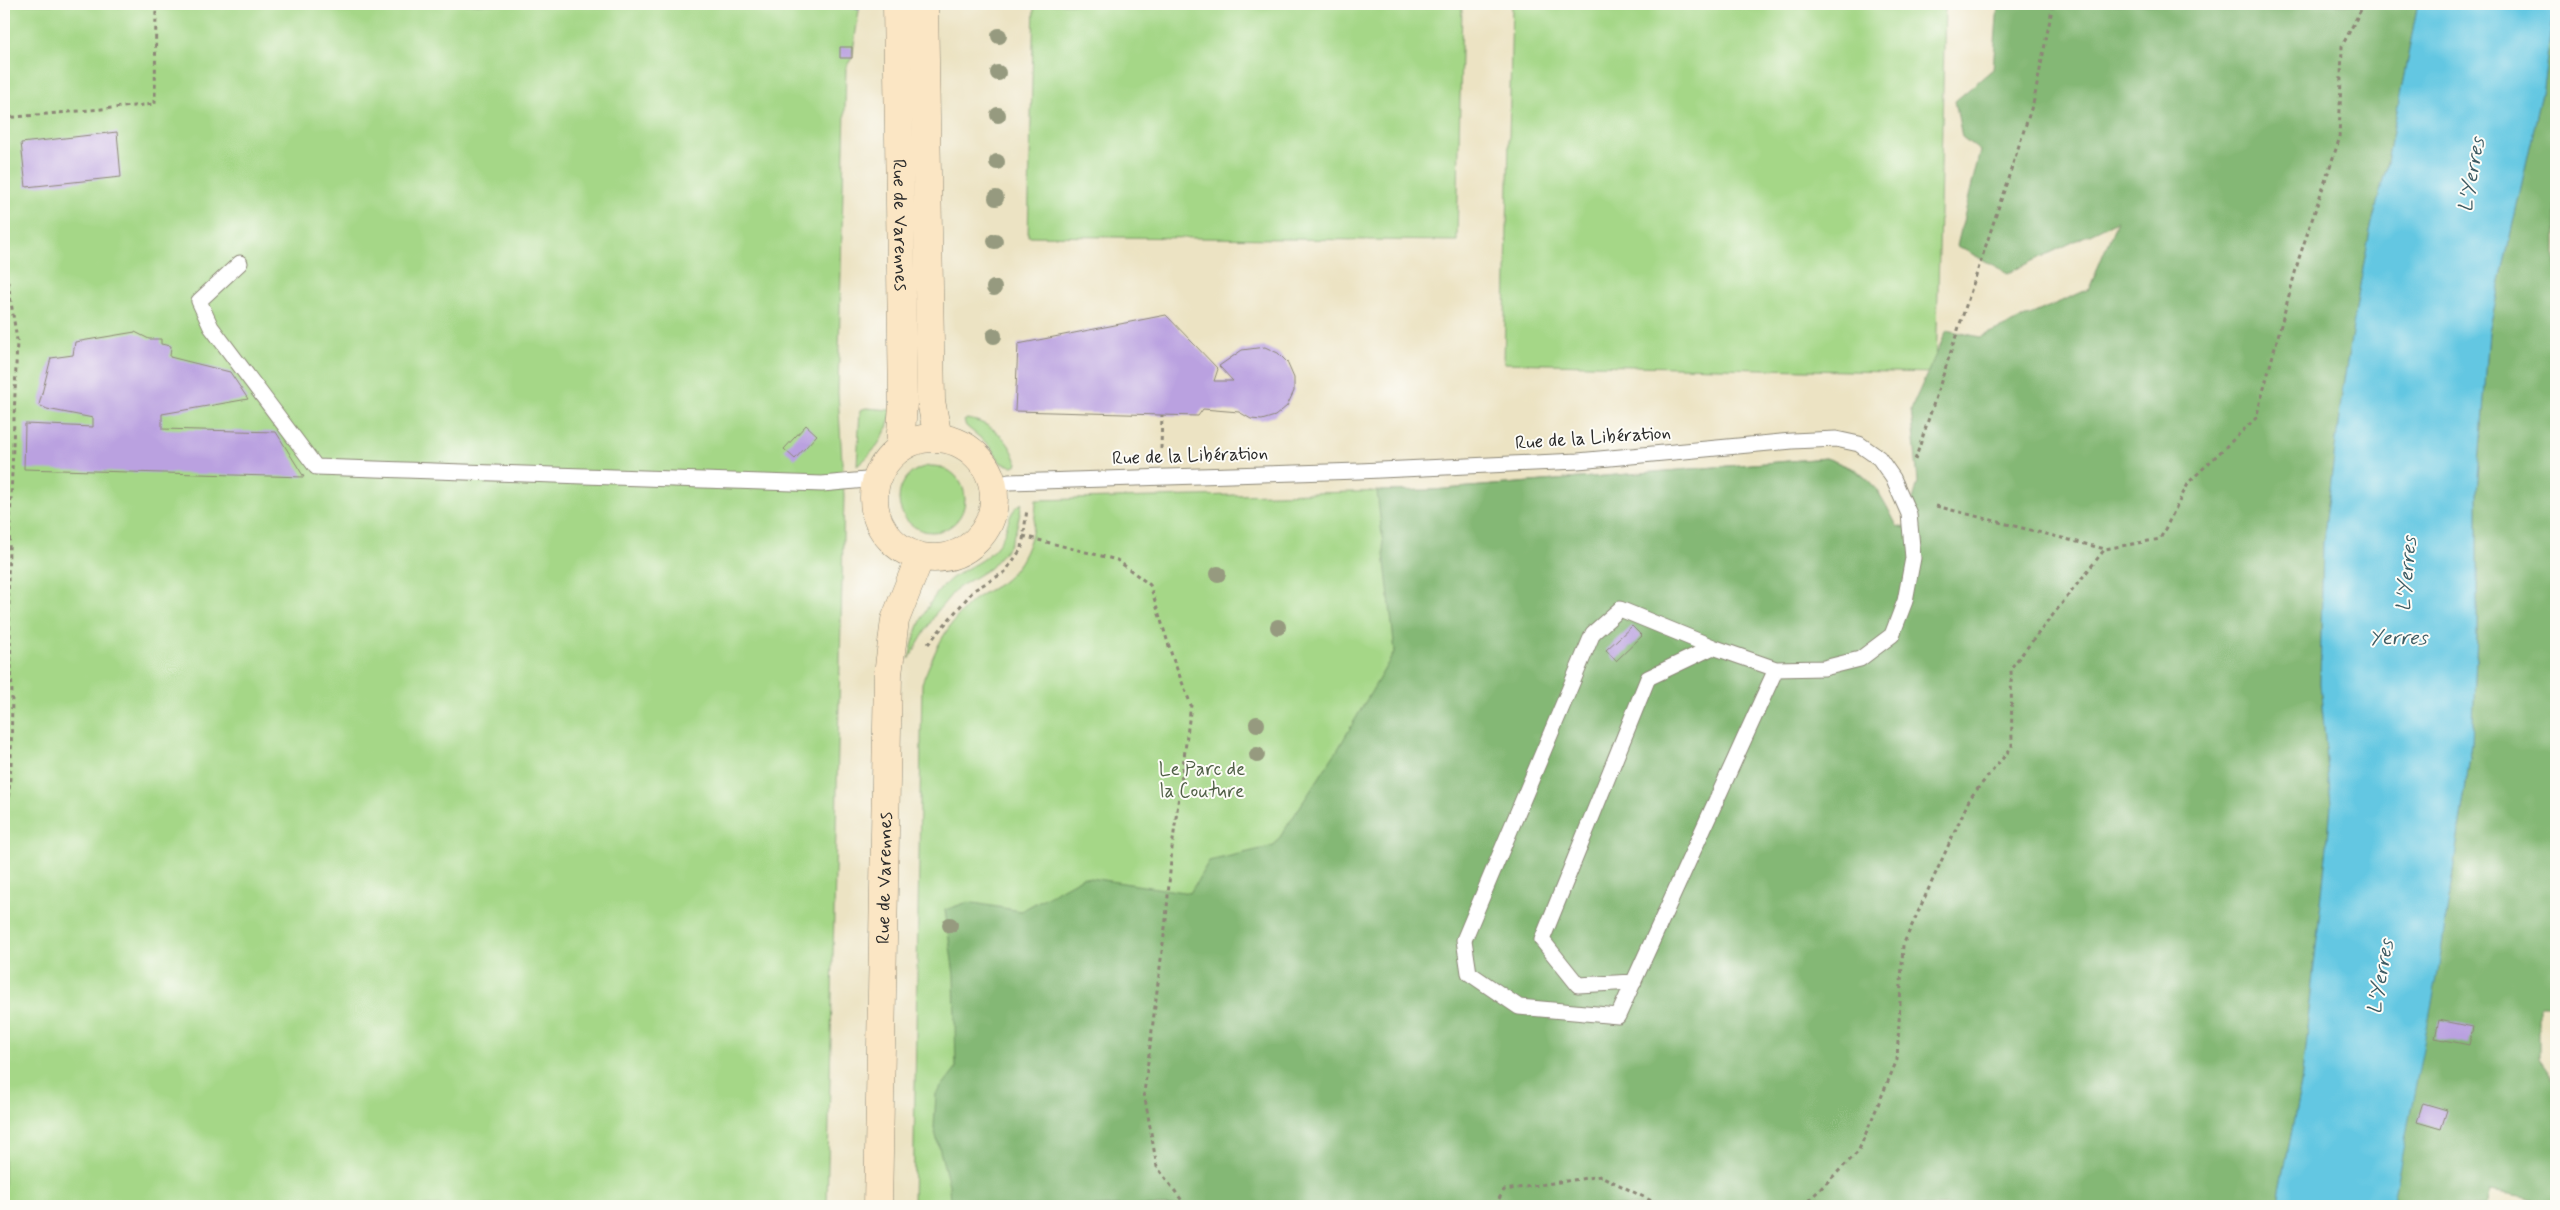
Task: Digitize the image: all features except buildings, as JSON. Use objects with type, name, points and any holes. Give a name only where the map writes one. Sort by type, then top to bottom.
[{"type":"street","name":"Rue de Varennes","points":[[897,4],[903,403],[900,448]]},
{"type":"street","name":"Rue de Varennes","points":[[924,4],[931,402],[938,438]]},
{"type":"street","points":[[938,438],[957,443],[974,454],[987,469],[993,487],[994,507],[987,526],[975,542],[959,553],[940,558],[920,557],[901,549],[887,536],[877,518],[873,499],[877,479],[886,462],[900,448],[919,440],[938,438]]},
{"type":"street","name":"Rue de Varennes","points":[[878,1206],[888,674],[896,620],[920,557]]},
{"type":"lane","points":[[240,263],[199,301],[211,326],[316,467],[822,484],[877,479]]},
{"type":"lane","name":"Rue de la Libération","points":[[993,487],[1009,482],[1030,481],[1360,471],[1578,461],[1792,441],[1836,439],[1859,444],[1879,458],[1903,498],[1909,514],[1913,558],[1905,601],[1892,636],[1860,659],[1824,668],[1776,669]]},
{"type":"lane","points":[[1620,609],[1713,647],[1776,669],[1618,1016],[1519,1008],[1470,973],[1464,940],[1593,634],[1620,609]]},
{"type":"lane","points":[[1634,982],[1578,985],[1542,940],[1648,678],[1713,647]]},
{"type":"path","points":[[4,118],[155,104],[156,4]]},
{"type":"path","points":[[2053,4],[2034,100],[1903,498],[2105,548],[2160,539],[2189,482],[2256,418],[2299,258],[2339,140],[2342,46],[2364,4]]},
{"type":"path","points":[[4,276],[8,282],[17,340],[6,577],[12,694],[9,806],[4,852]]},
{"type":"path","points":[[924,652],[933,637],[974,590],[1005,572],[1022,548],[1030,481]]},
{"type":"path","points":[[1023,536],[1117,560],[1150,585],[1173,659],[1191,706],[1176,812],[1154,1028],[1144,1093],[1157,1167],[1186,1206]]},
{"type":"path","points":[[1803,1206],[1858,1152],[1897,1060],[1903,945],[1970,798],[2012,748],[2011,668],[2105,548]]},
{"type":"path","points":[[1495,1206],[1504,1190],[1601,1176],[1662,1206]]},
{"type":"green space","points":[[4,4],[860,4],[852,58],[846,67],[838,393],[844,496],[827,1206],[4,1206]]},
{"type":"green space","points":[[1034,4],[1462,4],[1457,241],[1028,236]]},
{"type":"green space","points":[[1512,4],[1945,4],[1936,373],[1504,363]]},
{"type":"green space","name":"Le Parc de la Couture","points":[[1998,4],[2418,4],[2385,172],[2370,231],[2361,279],[2343,386],[2323,543],[2320,683],[2331,804],[2301,1084],[2277,1206],[950,1206],[949,1185],[934,1128],[936,1094],[956,1068],[954,975],[945,910],[968,902],[1021,911],[1083,877],[1190,893],[1209,861],[1274,846],[1338,749],[1395,651],[1377,491],[1433,490],[1826,458],[1853,470],[1870,482],[1877,490],[1897,526],[1905,528],[1918,482],[1911,409],[1947,330],[1980,337],[2089,289],[2117,221],[2008,273],[1957,246],[1980,151],[1962,137],[1955,101],[1993,69]]},
{"type":"green space","points":[[2554,4],[2556,4],[2556,1005],[2539,1005],[2539,1059],[2556,1083],[2556,1203],[2490,1192],[2486,1206],[2390,1206],[2450,891],[2472,743],[2477,635],[2477,491],[2489,331],[2543,88]]},
{"type":"green space","points":[[866,408],[892,410],[887,427],[876,448],[857,466],[860,410]]},
{"type":"green space","points":[[967,419],[984,424],[999,434],[1010,448],[1017,464],[1013,466],[1001,463],[990,446],[966,426],[964,421]]},
{"type":"green space","name":"Le Parc de la Couture","points":[[1826,458],[1857,470],[1879,491],[1898,566],[2325,529],[2320,683],[2275,1206],[913,1206],[922,683],[940,641],[959,614],[972,601],[1006,579],[1020,562],[1032,532],[1036,500],[1433,490]]},
{"type":"green space","points":[[932,466],[944,469],[955,476],[962,487],[965,499],[962,511],[955,522],[944,529],[932,532],[920,529],[909,522],[902,511],[899,499],[902,487],[909,476],[920,469]]},
{"type":"green space","points":[[1022,503],[1016,530],[1009,546],[990,568],[956,589],[936,613],[909,659],[919,626],[929,604],[952,578],[993,551],[1002,540],[1013,511]]},
{"type":"water","name":"Yerres","points":[[2418,4],[2554,4],[2543,88],[2489,331],[2477,491],[2477,635],[2472,743],[2438,972],[2392,1206],[2277,1206],[2301,1084],[2331,804],[2320,683],[2323,543],[2343,386],[2361,279],[2370,231],[2385,172]]},
{"type":"water label","name":"L'Yerres","points":[[2472,175]]},
{"type":"water label","name":"L'Yerres","points":[[2407,574]]},
{"type":"water label","name":"L'Yerres","points":[[2381,977]]}]
